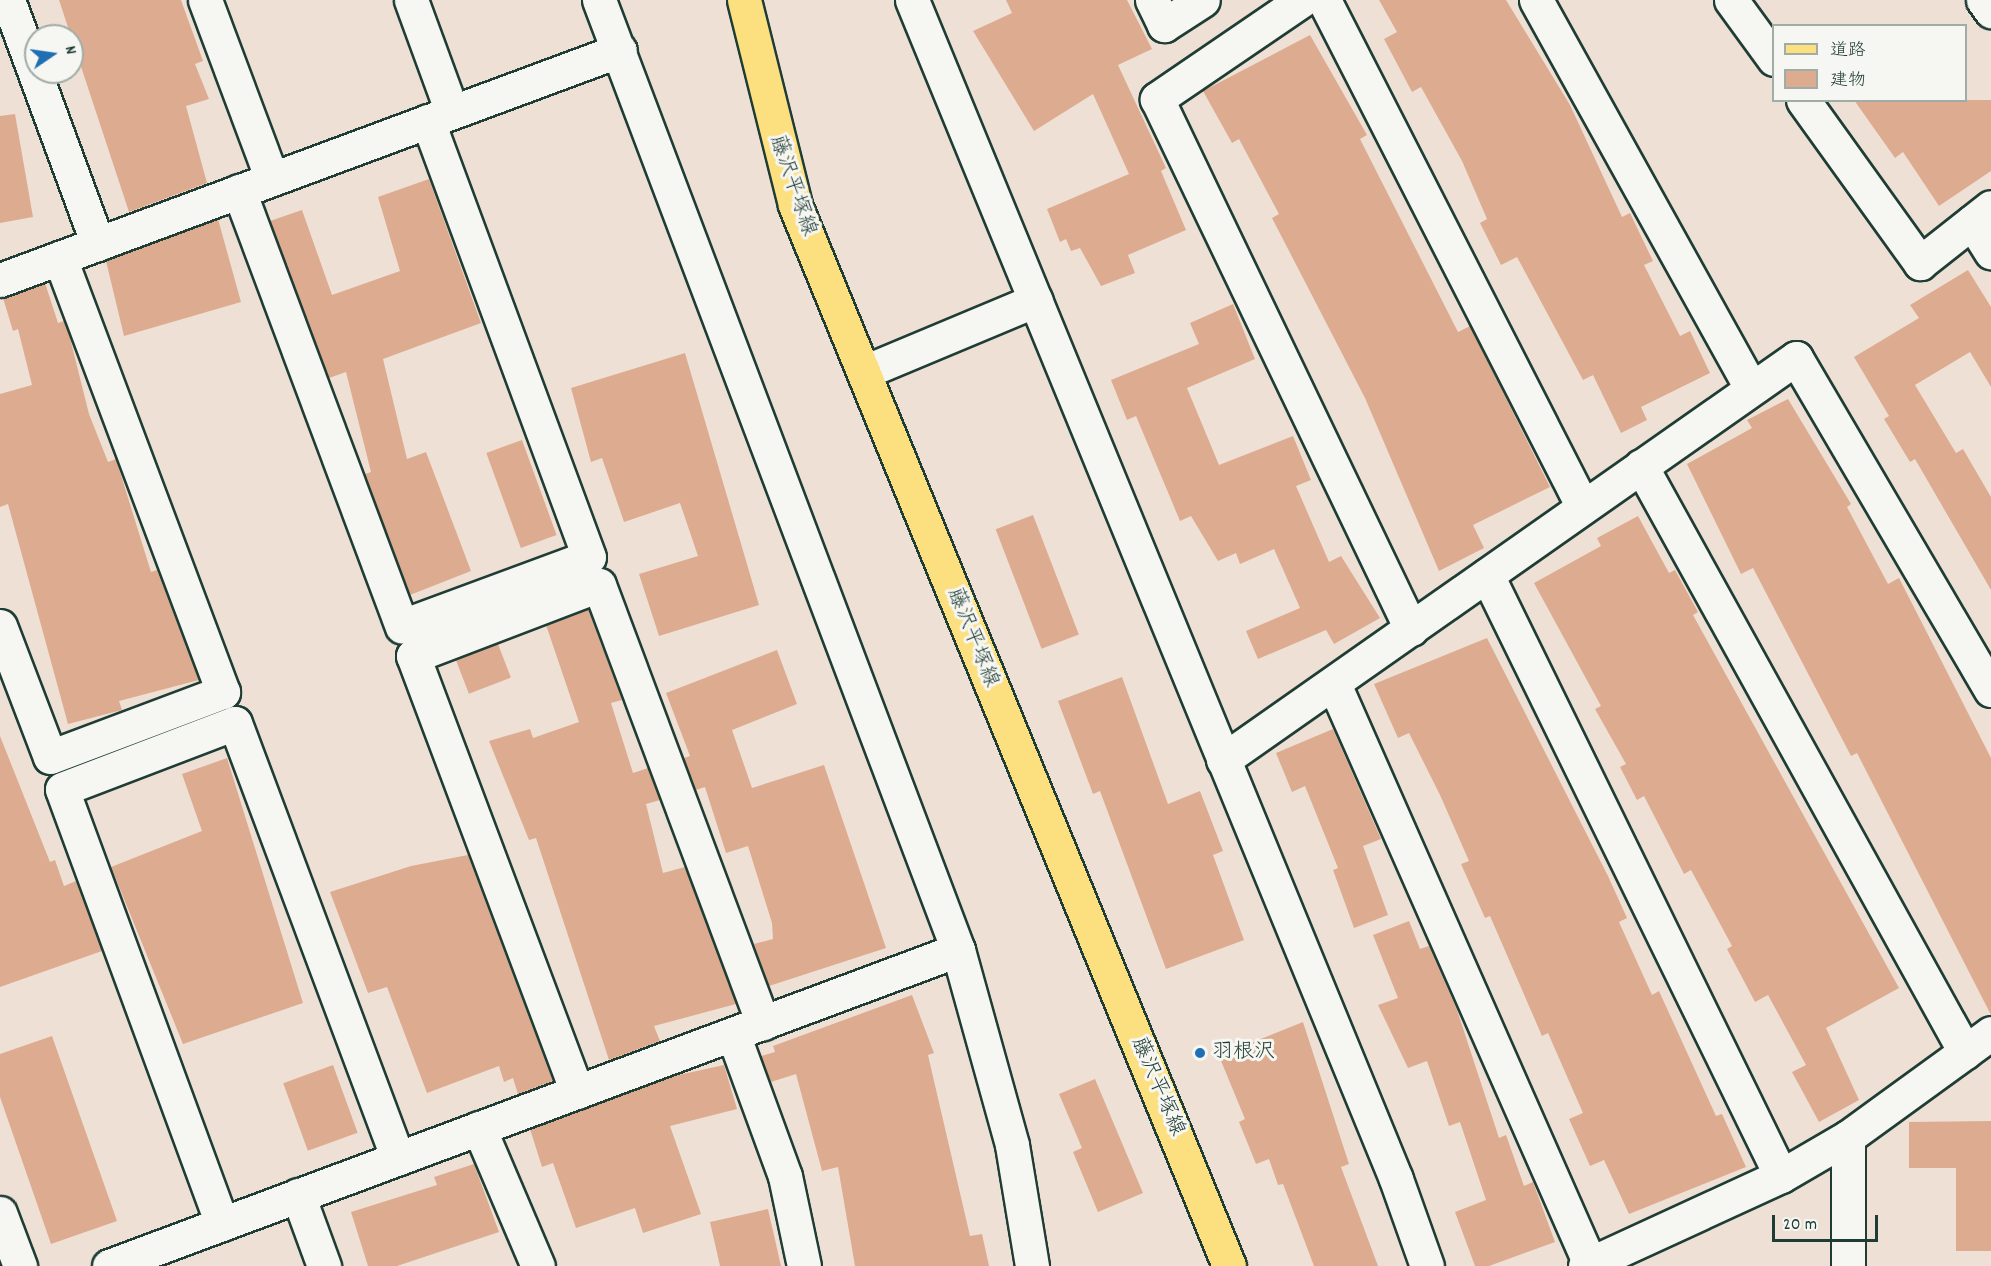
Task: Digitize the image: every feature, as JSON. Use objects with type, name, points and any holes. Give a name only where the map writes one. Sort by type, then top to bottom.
[{"type":"main road","name":"藤沢平塚線","points":[[744,0],[792,195],[1229,1266]]},
{"type":"street","points":[[8,0],[98,244]]},
{"type":"street","points":[[205,0],[272,179]]},
{"type":"street","points":[[239,191],[402,626],[589,557],[440,116],[411,0]]},
{"type":"street","points":[[599,0],[620,50],[958,950],[1012,1145],[1032,1266]]},
{"type":"street","points":[[912,0],[1396,1179],[1426,1266]]},
{"type":"street","points":[[1152,0],[1164,25],[1203,0]]},
{"type":"street","points":[[1302,0],[1157,99],[1411,629]]},
{"type":"street","points":[[1324,0],[1583,507]]},
{"type":"street","points":[[1536,0],[1751,388]]},
{"type":"street","points":[[1731,0],[1772,58]]},
{"type":"street","points":[[1983,0],[1991,11]]},
{"type":"street","points":[[0,280],[620,50]]},
{"type":"street","points":[[1804,102],[1920,263],[1982,214],[1991,252]]},
{"type":"street","points":[[0,626],[50,757],[223,692],[60,258]]},
{"type":"street","points":[[864,372],[1036,300]]},
{"type":"street","points":[[1223,760],[1796,358],[1991,690]]},
{"type":"street","points":[[1641,466],[1965,1052]]},
{"type":"street","points":[[1487,575],[1781,1176]]},
{"type":"street","points":[[577,1092],[412,656],[599,585],[748,1028],[785,1176],[804,1266]]},
{"type":"street","points":[[1334,684],[1587,1265],[1781,1176],[1848,1137],[1991,1033]]},
{"type":"street","points":[[222,1224],[62,789],[235,723],[398,1158]]},
{"type":"street","points":[[109,1266],[958,950]]},
{"type":"street","points":[[479,1128],[538,1266]]},
{"type":"street","points":[[1848,1137],[1848,1266]]},
{"type":"street","points":[[298,1196],[324,1266]]},
{"type":"street","points":[[0,1213],[20,1266]]},
{"type":"building","points":[[59,0],[181,0],[203,61],[195,64],[209,99],[186,106],[207,183],[129,212],[84,76],[84,24],[67,24]]},
{"type":"building","points":[[1006,0],[1127,0],[1152,49],[1118,65],[1166,168],[1161,171],[1186,230],[1128,255],[1135,273],[1101,286],[1080,248],[1071,251],[1066,239],[1060,242],[1047,209],[1129,174],[1093,94],[1034,131],[973,31],[1012,13]]},
{"type":"building","points":[[1379,0],[1506,0],[1570,105],[1622,217],[1630,213],[1653,261],[1644,265],[1680,336],[1690,331],[1710,373],[1641,407],[1647,420],[1621,433],[1593,375],[1583,380],[1517,257],[1501,265],[1480,223],[1487,219],[1462,161],[1421,87],[1412,92],[1384,39],[1397,32]]},
{"type":"building","points":[[1310,35],[1367,135],[1360,139],[1458,332],[1470,326],[1550,487],[1473,525],[1484,548],[1439,571],[1365,398],[1272,218],[1279,214],[1239,139],[1232,143],[1203,91]]},
{"type":"building","points":[[1991,100],[1991,171],[1939,206],[1903,152],[1895,158],[1855,102]]},
{"type":"building","points":[[15,114],[33,217],[0,223],[0,116]]},
{"type":"building","points":[[429,179],[481,323],[383,359],[407,459],[426,452],[471,571],[410,595],[365,474],[371,472],[346,372],[329,378],[270,221],[302,210],[332,295],[400,271],[378,197]]},
{"type":"building","points":[[218,219],[241,302],[124,336],[106,261]]},
{"type":"building","points":[[1968,270],[1991,307],[1991,387],[1970,352],[1915,385],[1956,453],[1963,449],[1991,497],[1991,590],[1915,459],[1910,462],[1884,419],[1889,416],[1854,357],[1919,318],[1910,305]]},
{"type":"building","points":[[45,283],[58,323],[64,321],[69,334],[89,414],[108,462],[116,459],[151,572],[157,570],[199,680],[119,701],[122,710],[68,724],[8,504],[0,507],[0,394],[32,385],[18,329],[13,331],[3,298]]},
{"type":"building","points":[[1233,304],[1255,359],[1187,388],[1219,465],[1293,436],[1311,480],[1296,486],[1329,562],[1341,556],[1380,618],[1334,644],[1326,630],[1258,659],[1246,631],[1300,608],[1274,549],[1240,564],[1236,553],[1218,561],[1191,516],[1180,521],[1136,416],[1127,420],[1111,380],[1199,344],[1190,323]]},
{"type":"building","points":[[685,353],[759,605],[659,636],[639,574],[698,556],[680,503],[624,522],[602,458],[591,462],[571,388]]},
{"type":"building","points":[[1788,399],[1851,504],[1847,507],[1888,584],[1899,578],[1991,758],[1991,1015],[1857,753],[1851,756],[1753,568],[1741,574],[1687,464],[1752,428],[1747,420]]},
{"type":"building","points":[[522,440],[557,535],[521,548],[486,453]]},
{"type":"building","points":[[1033,515],[1079,634],[1042,649],[996,529]]},
{"type":"building","points":[[1638,516],[1669,573],[1675,570],[1698,612],[1693,615],[1899,988],[1826,1028],[1859,1100],[1819,1122],[1792,1072],[1806,1065],[1768,995],[1755,1002],[1727,949],[1732,946],[1691,870],[1684,874],[1644,796],[1637,800],[1620,767],[1626,764],[1595,709],[1601,706],[1534,583],[1601,546],[1597,538]]},
{"type":"building","points":[[588,609],[622,700],[611,703],[633,773],[648,768],[660,800],[646,804],[663,873],[685,867],[736,1004],[654,1026],[660,1041],[609,1060],[536,838],[529,840],[489,741],[530,729],[533,738],[579,722],[546,625]]},
{"type":"building","points":[[1487,638],[1608,876],[1627,918],[1619,922],[1652,995],[1659,991],[1716,1116],[1722,1114],[1746,1167],[1629,1214],[1604,1160],[1590,1166],[1569,1119],[1583,1113],[1548,1033],[1542,1036],[1490,916],[1485,918],[1461,864],[1469,861],[1440,795],[1409,733],[1398,738],[1374,684]]},
{"type":"building","points":[[498,644],[511,678],[469,694],[456,660]]},
{"type":"building","points":[[777,650],[797,704],[732,730],[752,788],[824,765],[886,948],[769,986],[754,944],[773,939],[772,923],[748,846],[726,853],[705,787],[696,790],[684,758],[690,756],[666,693]]},
{"type":"building","points":[[1122,677],[1168,804],[1200,791],[1223,851],[1213,855],[1244,940],[1166,969],[1100,791],[1093,794],[1058,701]]},
{"type":"building","points":[[1333,729],[1381,839],[1363,846],[1388,915],[1354,928],[1333,870],[1338,868],[1305,786],[1292,792],[1276,753]]},
{"type":"building","points":[[0,736],[50,862],[55,860],[64,886],[76,881],[102,951],[0,987]]},
{"type":"building","points":[[227,758],[303,1003],[183,1044],[111,867],[202,831],[182,774]]},
{"type":"building","points":[[468,855],[553,1081],[518,1094],[513,1078],[504,1082],[499,1066],[427,1093],[387,987],[368,993],[330,892],[411,866]]},
{"type":"building","points":[[1409,921],[1420,949],[1429,946],[1457,1010],[1499,1138],[1506,1135],[1524,1186],[1533,1182],[1555,1242],[1489,1266],[1475,1266],[1455,1212],[1486,1200],[1460,1122],[1449,1126],[1427,1061],[1408,1068],[1378,1005],[1398,998],[1373,935]]},
{"type":"building","points":[[912,995],[934,1053],[928,1055],[970,1236],[982,1234],[989,1266],[855,1266],[838,1167],[822,1171],[796,1074],[771,1082],[761,1056],[775,1052],[773,1046]]},
{"type":"building","points":[[1303,1022],[1349,1164],[1341,1167],[1378,1266],[1314,1266],[1283,1184],[1278,1185],[1269,1159],[1256,1164],[1239,1122],[1245,1119],[1219,1056]]},
{"type":"building","points":[[52,1036],[117,1221],[51,1244],[0,1097],[0,1054]]},
{"type":"building","points":[[333,1065],[358,1133],[308,1151],[283,1083]]},
{"type":"building","points":[[724,1065],[737,1109],[670,1126],[701,1214],[643,1233],[635,1208],[576,1228],[553,1163],[542,1167],[530,1129],[674,1076]]},
{"type":"building","points":[[1095,1079],[1143,1193],[1098,1212],[1073,1152],[1082,1148],[1059,1094]]},
{"type":"building","points":[[1991,1121],[1991,1251],[1956,1251],[1956,1168],[1909,1168],[1909,1122]]},
{"type":"building","points":[[474,1164],[499,1232],[397,1266],[368,1266],[351,1212],[437,1185],[434,1177]]},
{"type":"building","points":[[768,1209],[781,1266],[720,1266],[710,1222]]},
{"type":"place","name":"羽根沢","points":[[1200,1053]]}]
